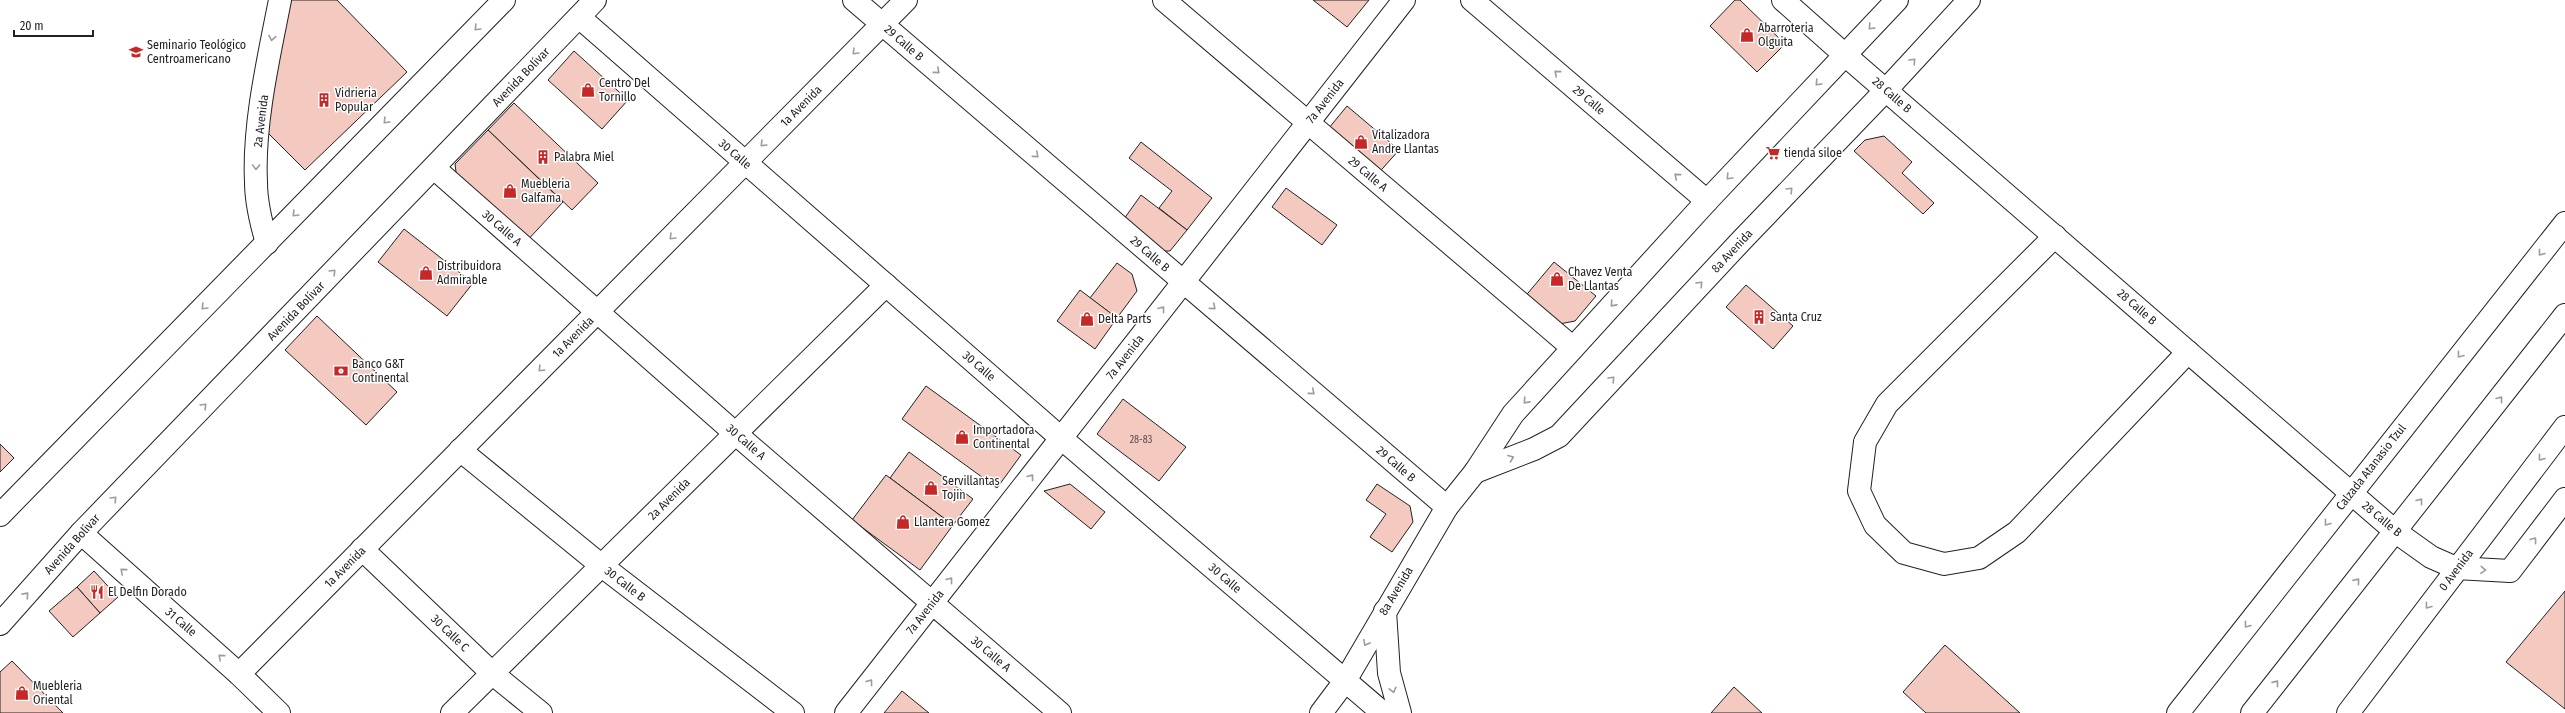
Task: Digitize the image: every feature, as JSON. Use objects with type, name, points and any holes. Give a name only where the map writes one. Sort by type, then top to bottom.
[{"type":"street","name":"2a Avenida","points":[[267,243],[257,203],[257,141],[280,0]]},
{"type":"street","points":[[0,515],[504,0]]},
{"type":"street","name":"Avenida Bolívar","points":[[0,624],[81,533],[595,0]]},
{"type":"street","name":"29 Calle B","points":[[854,0],[1447,507]]},
{"type":"street","name":"1a Avenida","points":[[239,674],[906,0]]},
{"type":"street","name":"29 Calle A","points":[[1164,0],[1573,348]]},
{"type":"street","name":"7a Avenida","points":[[846,713],[1404,0]]},
{"type":"street","name":"29 Calle","points":[[1472,0],[1707,201]]},
{"type":"street","name":"28 Calle B","points":[[1784,0],[1845,55],[2396,532],[2431,557],[2456,568],[2510,571],[2565,499]]},
{"type":"street","name":"8a Avenida","points":[[1321,713],[1345,681],[1385,610],[1447,507],[1474,472],[1513,414],[1707,201],[1897,0]]},
{"type":"street","name":"8a Avenida","points":[[1474,472],[1534,449],[1559,436],[1969,0]]},
{"type":"street","name":"30 Calle","points":[[579,17],[1061,438],[1383,713]]},
{"type":"street","name":"30 Calle A","points":[[434,168],[736,434],[1060,713]]},
{"type":"street","name":"Calzada Atanasio Tzul","points":[[2178,713],[2565,223]]},
{"type":"street","points":[[2055,236],[1887,404],[1865,442],[1859,492],[1874,525],[1904,553],[1944,564],[1979,558],[2018,532],[2188,352]]},
{"type":"street","name":"2a Avenida","points":[[452,713],[886,285]]},
{"type":"street","points":[[2252,713],[2396,532],[2565,315]]},
{"type":"street","name":"0 Avenida","points":[[2348,713],[2456,568],[2565,427]]},
{"type":"street","name":"30 Calle B","points":[[460,450],[602,566],[793,713]]},
{"type":"street","name":"31 Calle","points":[[81,533],[239,674],[279,713]]},
{"type":"street","name":"30 Calle C","points":[[362,549],[493,674],[541,713]]},
{"type":"street","points":[[1385,610],[1389,673],[1400,713]]},
{"type":"building","name":"Vidrieria Popular","points":[[291,0],[337,0],[407,72],[305,170],[264,129]]},
{"type":"building","points":[[1313,0],[1369,0],[1347,27]]},
{"type":"building","name":"Abarroteria Olguita","points":[[1735,0],[1740,0],[1785,44],[1757,72],[1710,26]]},
{"type":"building","name":"Centro Del Tornillo","points":[[574,51],[628,100],[602,129],[548,80]]},
{"type":"building","name":"Palabra Miel","points":[[514,103],[598,183],[572,210],[488,130]]},
{"type":"building","name":"Vitalizadora Andre Llantas","points":[[1347,106],[1399,150],[1375,177],[1324,134]]},
{"type":"building","name":"Muebleria Galfama","points":[[488,130],[563,202],[524,244],[457,180],[455,164]]},
{"type":"building","points":[[1884,136],[1912,162],[1902,173],[1934,203],[1923,214],[1854,151],[1865,140]]},
{"type":"building","points":[[1141,142],[1212,198],[1187,230],[1159,208],[1172,191],[1129,158]]},
{"type":"building","points":[[1286,188],[1337,225],[1322,245],[1272,207]]},
{"type":"building","points":[[1141,195],[1187,230],[1170,251],[1153,251],[1119,226]]},
{"type":"building","name":"Distribuidora Admirable","points":[[404,229],[473,283],[447,316],[378,262]]},
{"type":"building","name":"Chavez Venta De Llantas","points":[[1554,262],[1596,296],[1575,321],[1554,325],[1523,299]]},
{"type":"building","points":[[1117,263],[1132,274],[1137,291],[1117,318],[1090,298]]},
{"type":"building","name":"Santa Cruz","points":[[1746,285],[1793,326],[1773,349],[1726,307]]},
{"type":"building","name":"Delta Parts","points":[[1080,290],[1117,318],[1095,349],[1057,321]]},
{"type":"building","name":"Banco G&T Continental","points":[[317,316],[397,392],[366,425],[285,350]]},
{"type":"building","name":"Importadora Continental","points":[[926,386],[1021,455],[997,488],[902,419]]},
{"type":"building","points":[[1123,399],[1186,447],[1159,481],[1097,434]]},
{"type":"building","points":[[0,444],[14,458],[0,472]]},
{"type":"building","name":"Servillantas Tojin","points":[[909,452],[973,499],[953,525],[890,478]]},
{"type":"building","name":"Llantera Gomez","points":[[886,475],[953,525],[920,570],[852,520]]},
{"type":"building","points":[[1070,484],[1105,512],[1091,529],[1044,491]]},
{"type":"building","points":[[1377,484],[1410,506],[1413,522],[1392,552],[1370,537],[1386,514],[1366,500]]},
{"type":"building","name":"El Delfin Dorado","points":[[94,571],[118,597],[100,613],[77,587]]},
{"type":"building","points":[[77,587],[100,613],[73,637],[49,611]]},
{"type":"building","points":[[2565,591],[2565,709],[2506,662]]},
{"type":"building","points":[[1945,645],[2020,713],[1926,713],[1903,692]]},
{"type":"building","name":"Muebleria Oriental","points":[[12,661],[63,713],[0,713],[0,672]]},
{"type":"building","points":[[1734,687],[1762,713],[1711,713]]},
{"type":"building","points":[[902,691],[929,713],[884,713]]},
{"type":"place","name":"Abarroteria Olguita","points":[[1747,35]]},
{"type":"place","name":"Seminario Teológico Centroamericano","points":[[136,52]]},
{"type":"place","name":"Centro Del Tornillo","points":[[588,90]]},
{"type":"place","name":"Vidrieria Popular","points":[[324,100]]},
{"type":"place","name":"Vitalizadora Andre Llantas","points":[[1361,142]]},
{"type":"place","name":"tienda siloe","points":[[1773,153]]},
{"type":"place","name":"Palabra Miel","points":[[543,157]]},
{"type":"place","name":"Muebleria Galfama","points":[[510,191]]},
{"type":"place","name":"Distribuidora Admirable","points":[[426,273]]},
{"type":"place","name":"Chavez Venta De Llantas","points":[[1557,279]]},
{"type":"place","name":"Santa Cruz","points":[[1759,317]]},
{"type":"place","name":"Delta Parts","points":[[1087,319]]},
{"type":"place","name":"Banco G&T Continental","points":[[341,371]]},
{"type":"place","name":"Importadora Continental","points":[[962,437]]},
{"type":"place","name":"Servillantas Tojin","points":[[931,488]]},
{"type":"place","name":"Llantera Gomez","points":[[903,522]]},
{"type":"place","name":"El Delfin Dorado","points":[[97,592]]},
{"type":"place","name":"Muebleria Oriental","points":[[22,693]]}]
